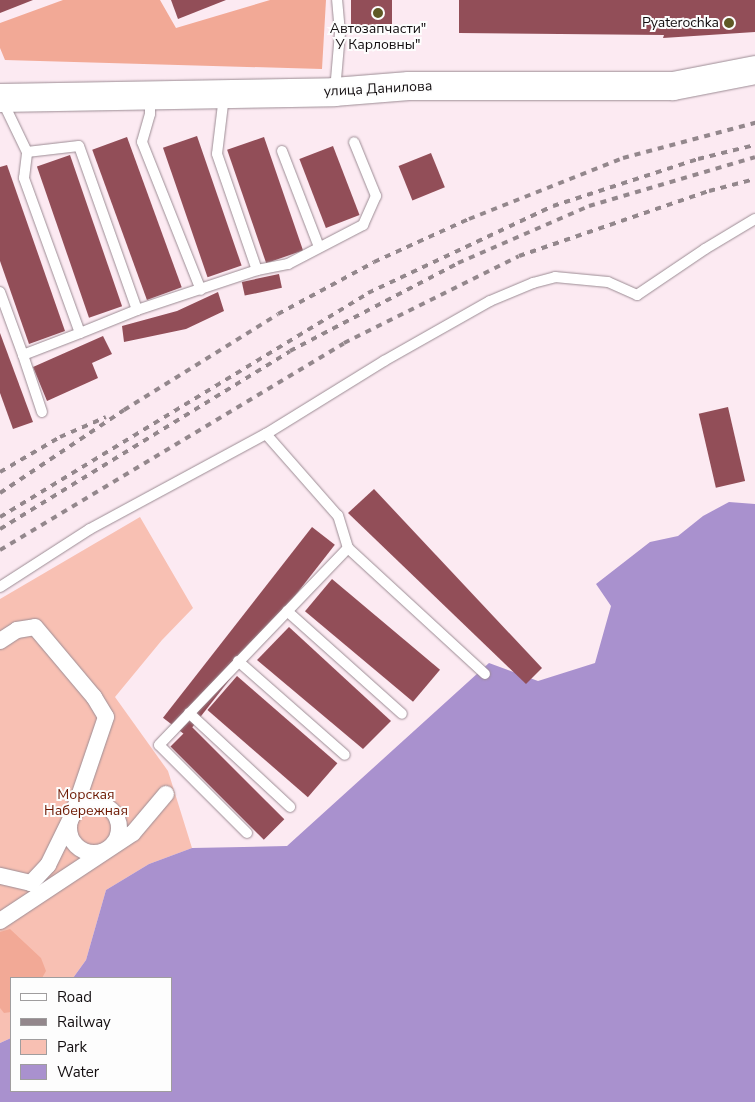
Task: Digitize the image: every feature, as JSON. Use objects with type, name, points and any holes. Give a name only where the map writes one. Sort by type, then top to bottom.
[{"type":"main road","name":"улица Данилова","points":[[0,97],[334,92],[409,86],[674,86],[755,70]]},
{"type":"street","points":[[0,641],[17,630],[35,627],[94,697],[106,717],[73,814],[48,865],[33,890]]},
{"type":"street","points":[[0,921],[33,890],[133,833],[166,794]]},
{"type":"street","points":[[96,803],[110,809],[119,824],[118,833],[111,846],[95,853],[87,852],[76,846],[68,831],[69,822],[73,814],[86,804],[96,803]]},
{"type":"street","points":[[0,876],[33,890]]},
{"type":"lane","points":[[334,92],[340,33],[338,0]]},
{"type":"lane","points":[[224,94],[217,154],[257,270]]},
{"type":"lane","points":[[150,95],[150,114],[142,142],[201,290]]},
{"type":"lane","points":[[0,97],[27,152],[24,178],[80,333]]},
{"type":"lane","points":[[23,355],[137,310],[257,270],[288,264],[363,225],[376,196],[354,142]]},
{"type":"lane","points":[[27,152],[78,146],[137,310]]},
{"type":"lane","points":[[282,151],[319,248]]},
{"type":"lane","points":[[0,587],[90,529],[266,434],[384,361],[490,301],[533,283],[555,277],[608,282],[637,295],[755,219]]},
{"type":"lane","points":[[0,292],[42,412]]},
{"type":"lane","points":[[266,434],[338,516],[348,548],[485,674]]},
{"type":"lane","points":[[247,833],[159,744],[348,548]]},
{"type":"lane","points":[[287,611],[402,714]]},
{"type":"lane","points":[[238,662],[345,754]]},
{"type":"lane","points":[[189,713],[290,808]]},
{"type":"green space","name":"Морская Набережная","points":[[140,517],[193,608],[162,640],[115,697],[168,771],[192,848],[149,864],[106,890],[86,960],[74,977],[10,977],[10,1038],[0,1043],[0,599]]},
{"type":"shaded area","points":[[63,0],[160,0],[176,28],[270,0],[326,0],[322,69],[5,60],[0,48],[0,23]]},
{"type":"shaded area","points":[[10,929],[41,958],[46,971],[43,977],[10,977],[10,1012],[4,1013],[0,1008],[0,932]]},
{"type":"water","points":[[729,502],[755,504],[755,1102],[0,1102],[0,1043],[10,1038],[10,1092],[172,1092],[172,977],[74,977],[86,960],[106,890],[149,864],[192,848],[287,846],[489,663],[538,681],[595,663],[611,606],[596,584],[650,542],[678,536],[703,516]]},
{"type":"building","points":[[0,0],[33,0],[0,13]]},
{"type":"building","points":[[171,0],[226,0],[178,19]]},
{"type":"building","points":[[351,0],[392,0],[392,27],[351,27]]},
{"type":"building","points":[[459,0],[755,0],[755,32],[663,38],[664,35],[459,33]]},
{"type":"building","points":[[197,136],[242,266],[208,277],[163,148]]},
{"type":"building","points":[[127,137],[182,287],[147,300],[92,150]]},
{"type":"building","points":[[264,137],[303,250],[266,263],[227,150]]},
{"type":"building","points":[[333,146],[360,215],[326,228],[299,159]]},
{"type":"building","points":[[431,153],[445,187],[412,200],[399,166]]},
{"type":"building","points":[[70,155],[122,306],[89,318],[37,166]]},
{"type":"building","points":[[7,165],[65,331],[29,344],[0,261],[0,167]]},
{"type":"building","points":[[279,274],[282,288],[245,296],[242,282]]},
{"type":"building","points":[[218,292],[224,311],[186,329],[124,342],[122,326],[177,311]]},
{"type":"building","points":[[0,333],[33,422],[13,429],[0,393]]},
{"type":"building","points":[[103,336],[112,354],[92,363],[98,378],[47,401],[33,367]]},
{"type":"building","points":[[728,407],[745,481],[716,488],[699,414]]},
{"type":"building","points":[[374,489],[542,668],[526,684],[348,513]]},
{"type":"building","points":[[312,527],[335,545],[186,736],[163,718]]},
{"type":"building","points":[[332,579],[440,670],[413,702],[305,611]]},
{"type":"building","points":[[289,627],[391,721],[363,749],[257,660]]},
{"type":"building","points":[[237,676],[337,763],[308,797],[207,710]]},
{"type":"building","points":[[191,726],[284,819],[264,840],[170,747]]},
{"type":"railway","points":[[0,493],[124,410],[278,314],[374,262],[469,219],[623,158],[755,123]]},
{"type":"railway","points":[[0,517],[368,293],[553,206],[698,159],[755,145]]},
{"type":"railway","points":[[0,529],[290,351],[458,263],[589,206],[755,157]]},
{"type":"railway","points":[[0,550],[344,343],[519,256],[709,191],[755,179]]},
{"type":"railway","points":[[0,472],[60,437],[106,417]]},
{"type":"place","name":"Автозапчасти\" У Карловны\"","points":[[378,13]]},
{"type":"place","name":"Pyaterochka","points":[[729,23]]}]
